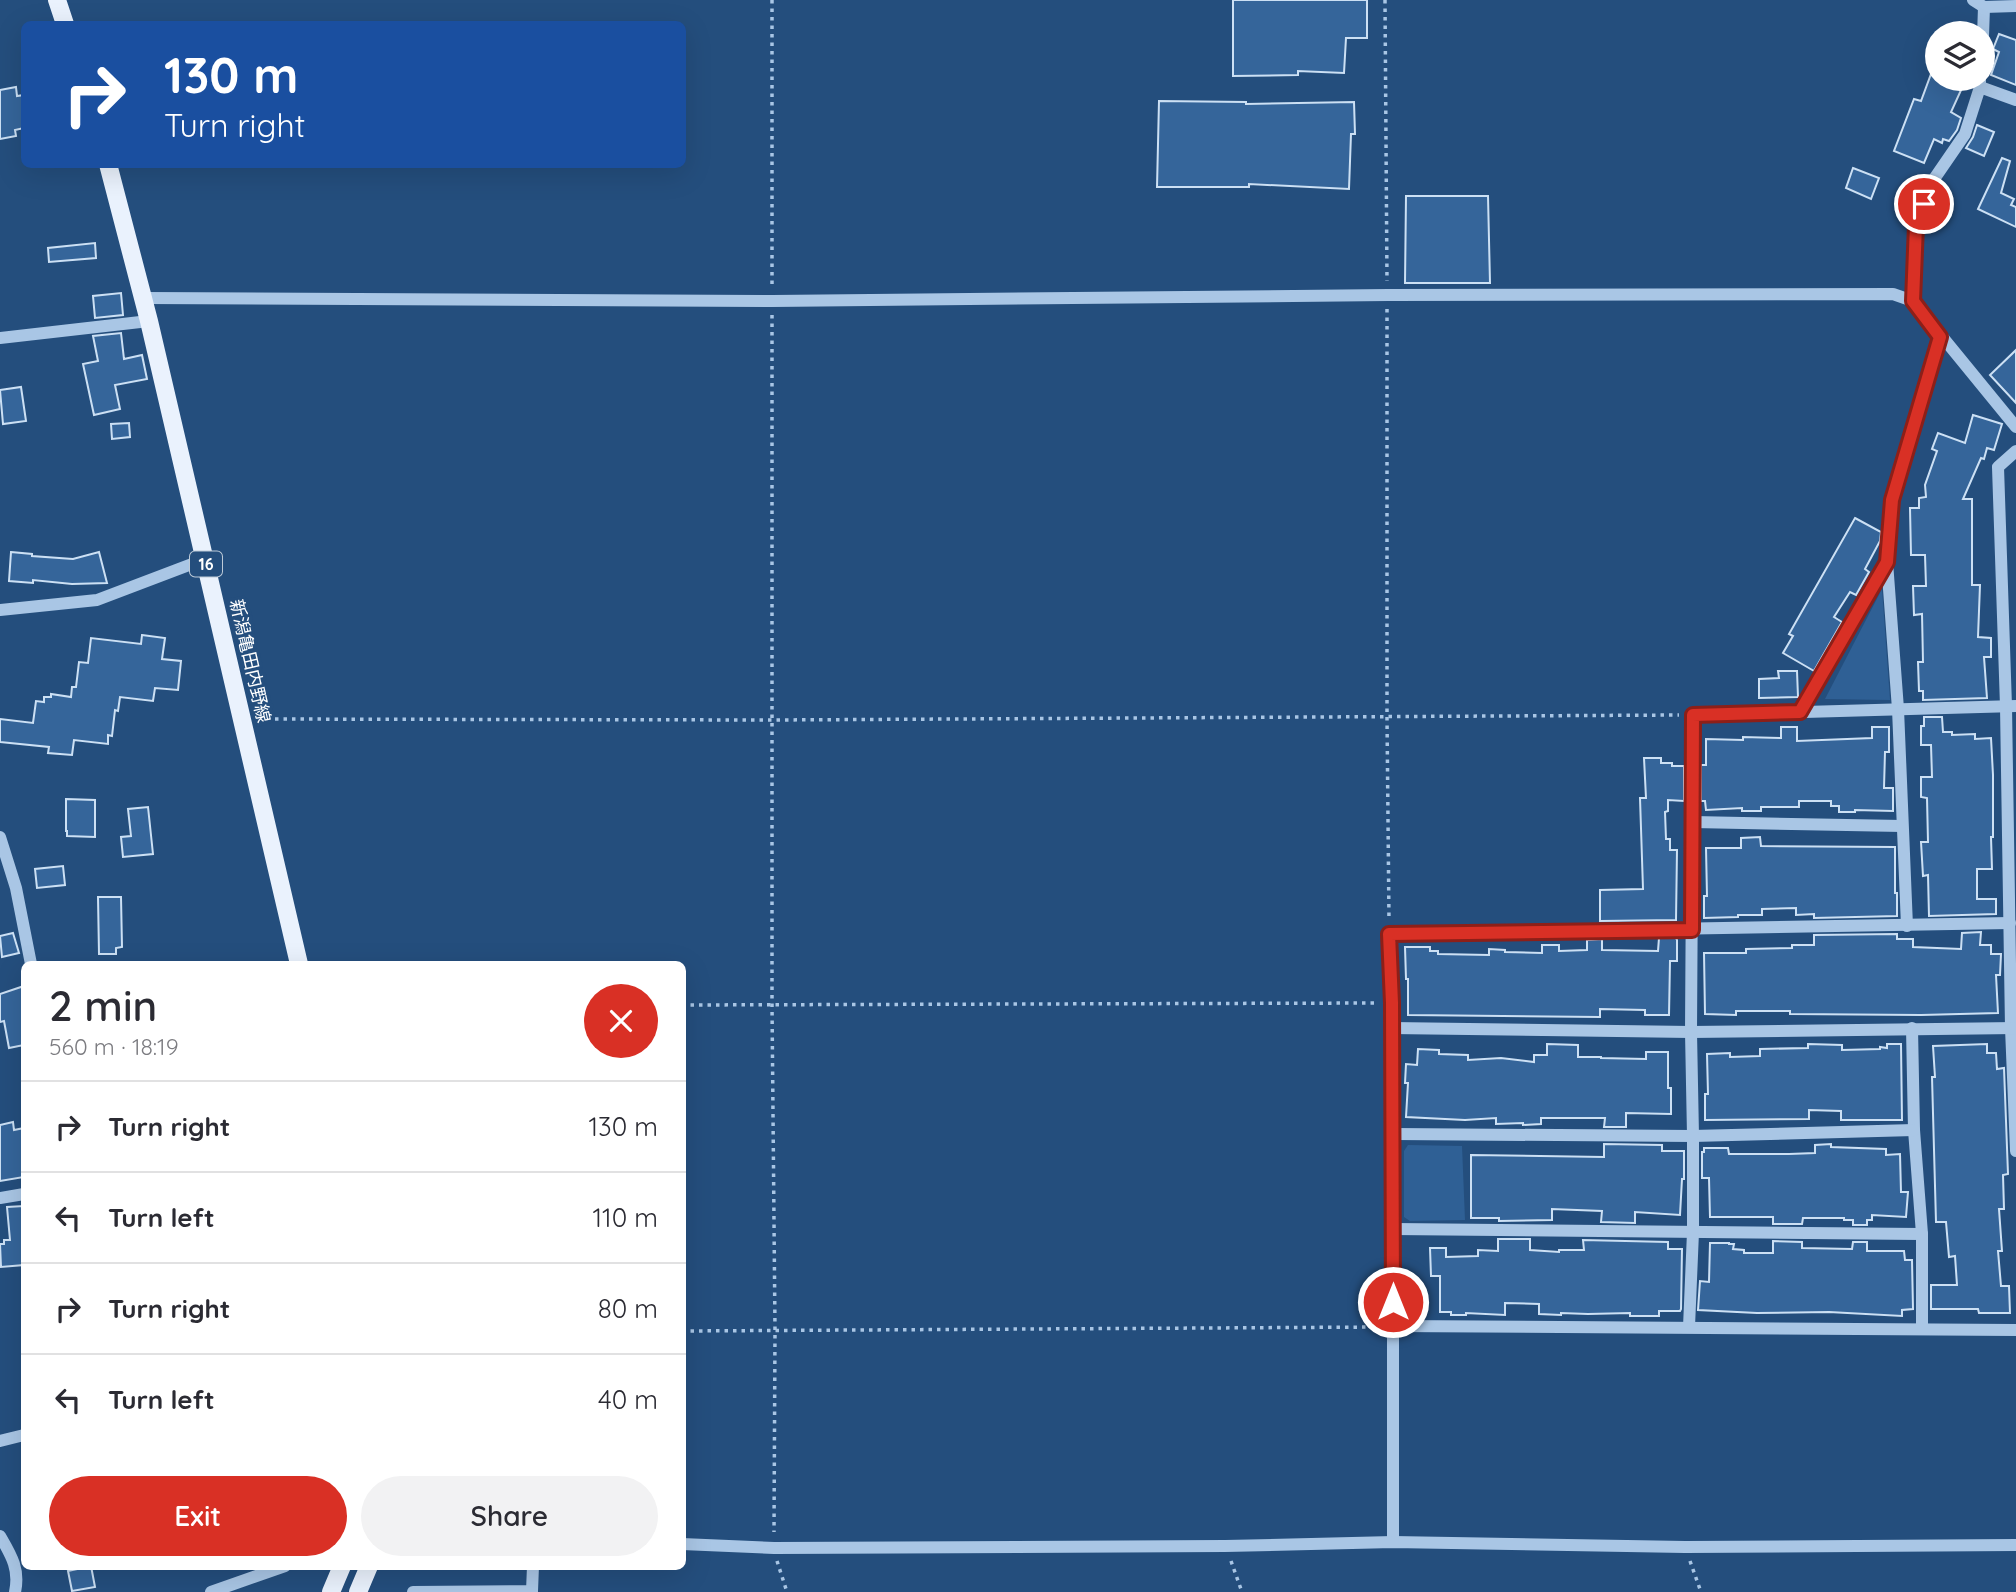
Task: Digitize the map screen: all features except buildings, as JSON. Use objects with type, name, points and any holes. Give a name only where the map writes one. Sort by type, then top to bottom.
[{"type":"main road","points":[[57,0],[64,21]]},
{"type":"main road","name":"新潟亀田内野線","points":[[109,168],[144,298],[298,961]]},
{"type":"main road","points":[[331,1592],[340,1570]]},
{"type":"main road","points":[[358,1592],[367,1570]]},
{"type":"street","points":[[1981,21],[1979,3],[2016,6]]},
{"type":"street","points":[[1995,90],[2016,100]]},
{"type":"street","points":[[1913,301],[1916,225],[1932,182],[1965,134],[1978,91]]},
{"type":"street","points":[[144,298],[772,301],[1388,295],[1893,294],[1913,301],[2016,428]]},
{"type":"street","points":[[0,338],[149,321]]},
{"type":"street","points":[[1907,926],[1898,709],[1887,562],[1892,500],[1940,337]]},
{"type":"street","points":[[2016,451],[1998,467],[2011,706],[2010,923],[2016,1148]]},
{"type":"street","points":[[0,610],[97,600],[205,559]]},
{"type":"street","points":[[1800,712],[1887,562]]},
{"type":"street","points":[[1689,1327],[1693,1233],[1690,1032],[1693,715],[2011,706]]},
{"type":"street","points":[[1693,822],[1902,826]]},
{"type":"street","points":[[0,836],[16,888],[30,961]]},
{"type":"street","points":[[1393,1542],[1394,1133],[1389,934],[2010,923]]},
{"type":"street","points":[[1391,1028],[1690,1032],[2014,1028]]},
{"type":"street","points":[[1912,1028],[1914,1130],[1922,1234],[1922,1329]]},
{"type":"street","points":[[1394,1133],[1693,1136],[1914,1130]]},
{"type":"street","points":[[0,1198],[21,1194]]},
{"type":"street","points":[[1393,1230],[1922,1234]]},
{"type":"street","points":[[1393,1326],[2016,1329]]},
{"type":"street","points":[[0,1441],[21,1436]]},
{"type":"street","points":[[0,1536],[16,1564],[18,1581],[15,1592]]},
{"type":"street","points":[[686,1544],[774,1548],[1226,1546],[1393,1542],[1685,1547],[2016,1545]]},
{"type":"street","points":[[211,1592],[274,1570]]},
{"type":"street","points":[[413,1592],[532,1591],[533,1570]]},
{"type":"path","points":[[772,0],[774,1548],[787,1592]]},
{"type":"path","points":[[1385,0],[1389,934]]},
{"type":"path","points":[[242,719],[772,720],[1693,715]]},
{"type":"path","points":[[686,1005],[1392,1003]]},
{"type":"path","points":[[686,1331],[1393,1326]]},
{"type":"path","points":[[1226,1546],[1242,1592]]},
{"type":"path","points":[[1685,1547],[1701,1592]]},
{"type":"shaded area","points":[[1882,589],[1890,700],[1825,699]]},
{"type":"shaded area","points":[[1408,1145],[1462,1146],[1465,1220],[1410,1221],[1404,1217],[1404,1151]]},
{"type":"route","points":[[1393,1302],[1394,1133],[1389,934],[1692,930],[1693,715],[1800,712],[1887,562],[1892,500],[1940,337],[1913,301],[1916,225],[1924,204]]}]
